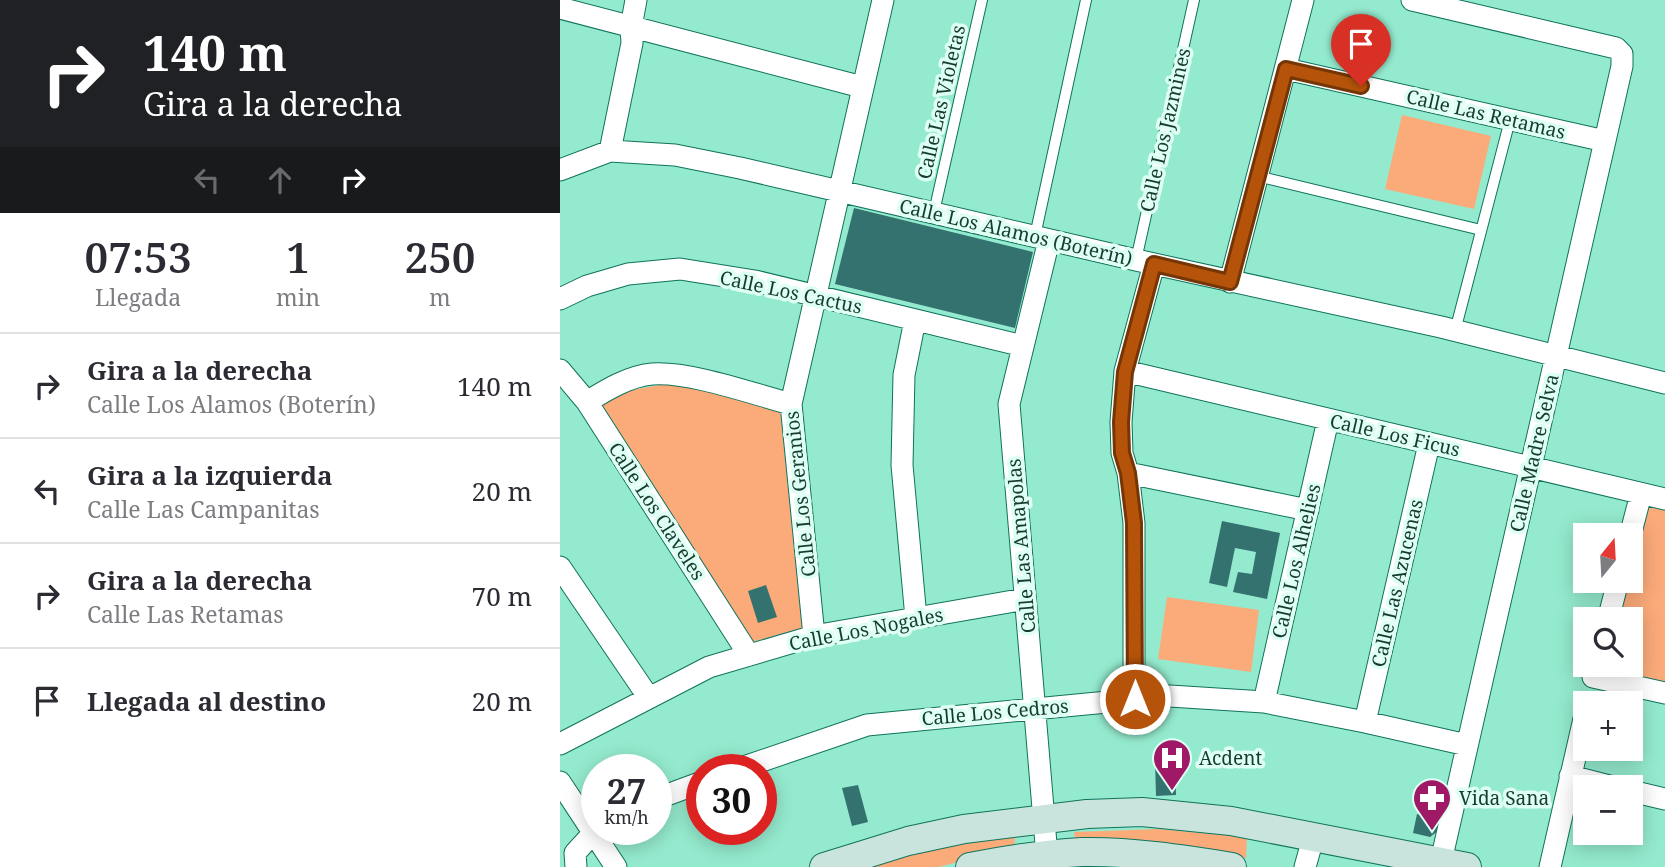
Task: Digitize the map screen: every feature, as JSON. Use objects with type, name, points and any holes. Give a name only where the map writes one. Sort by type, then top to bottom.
[{"type":"main road","points":[[824,867],[908,841],[964,829],[1044,818],[1142,812],[1220,819],[1454,864]]},
{"type":"main road","points":[[970,867],[1007,859],[1083,852],[1142,861],[1232,867]]},
{"type":"street","points":[[560,170],[611,151],[632,43],[631,27],[636,0]]},
{"type":"street","name":"Calle Los Geranios","points":[[814,636],[791,404],[883,0]]},
{"type":"street","points":[[1230,282],[1303,0]]},
{"type":"street","name":"Calle Madre Selva","points":[[1412,0],[1616,48],[1622,54],[1622,66],[1467,745],[1454,864]]},
{"type":"street","points":[[560,8],[862,87]]},
{"type":"street","name":"Calle Las Retamas","points":[[1286,69],[1605,141]]},
{"type":"street","name":"Calle Los Alamos (Boterín)","points":[[611,151],[674,156],[838,190],[1230,282],[1455,331],[1665,383]]},
{"type":"street","name":"Calle Las Amapolas","points":[[1042,238],[1023,346],[1009,404],[1047,856]]},
{"type":"street","name":"Calle Los Jazmines","points":[[1135,699],[1134,523],[1128,473],[1122,453],[1121,422],[1125,372],[1145,262]]},
{"type":"street","name":"Calle Los Cactus","points":[[560,299],[587,286],[628,274],[680,269],[755,281],[1023,346]]},
{"type":"street","points":[[915,320],[904,374],[902,465],[916,618]]},
{"type":"street","name":"Calle Los Claveles","points":[[560,370],[587,402],[749,655]]},
{"type":"street","name":"Calle Los Ficus","points":[[1125,372],[1665,499]]},
{"type":"street","points":[[587,402],[628,380],[651,374],[708,382],[791,404]]},
{"type":"street","name":"Calle Los Alhelies","points":[[1265,702],[1328,419]]},
{"type":"street","name":"Calle Las Azucenas","points":[[1365,722],[1429,444]]},
{"type":"street","points":[[1128,473],[1308,510]]},
{"type":"street","points":[[1634,523],[1642,494]]},
{"type":"street","points":[[560,567],[649,698]]},
{"type":"street","name":"Calle Los Nogales","points":[[560,744],[709,667],[814,636],[1025,599]]},
{"type":"street","points":[[1614,677],[1665,693]]},
{"type":"street","name":"Calle Los Cedros","points":[[777,756],[867,725],[1170,696],[1265,702],[1467,745]]},
{"type":"street","points":[[1550,867],[1574,761]]},
{"type":"street","points":[[560,782],[581,811]]},
{"type":"street","points":[[1643,794],[1665,799]]},
{"type":"street","points":[[1305,867],[1314,835]]},
{"type":"street","points":[[576,867],[575,853],[582,845]]},
{"type":"street","points":[[604,845],[617,867]]},
{"type":"lane","name":"Calle Las Violetas","points":[[934,212],[982,0]]},
{"type":"lane","name":"Calle Las Amapolas","points":[[1042,238],[1086,0]]},
{"type":"lane","name":"Calle Los Jazmines","points":[[1145,262],[1194,0]]},
{"type":"lane","points":[[1455,331],[1510,120]]},
{"type":"lane","points":[[1256,176],[1481,230]]},
{"type":"shaded area","points":[[1402,115],[1491,136],[1474,209],[1385,189]]},
{"type":"shaded area","points":[[671,383],[728,394],[780,410],[802,628],[749,643],[600,406],[626,391]]},
{"type":"shaded area","points":[[1644,505],[1665,510],[1665,684],[1633,677],[1643,677],[1643,607],[1618,607],[1621,593],[1643,593],[1643,523],[1639,523]]},
{"type":"shaded area","points":[[1167,597],[1259,610],[1251,672],[1158,659]]},
{"type":"shaded area","points":[[1157,829],[1247,837],[1246,858],[1200,850],[1076,848],[1074,832]]},
{"type":"shaded area","points":[[1015,837],[1014,852],[973,858],[939,867],[859,867],[920,850]]},
{"type":"building","points":[[854,208],[1033,252],[1015,328],[835,284]]},
{"type":"building","points":[[1222,521],[1280,533],[1267,599],[1233,592],[1238,572],[1252,574],[1256,552],[1235,548],[1227,587],[1209,583]]},
{"type":"building","points":[[766,585],[777,617],[758,623],[748,591]]},
{"type":"building","points":[[1175,758],[1176,795],[1156,796],[1155,759]]},
{"type":"building","points":[[858,785],[868,822],[852,826],[842,788]]},
{"type":"building","points":[[1417,814],[1441,821],[1438,831],[1430,837],[1413,833]]},
{"type":"place","name":"Acdent","points":[[1172,792]]},
{"type":"place","name":"Vida Sana","points":[[1432,832]]},
{"type":"route","points":[[1135,699],[1134,523],[1128,473],[1122,453],[1121,422],[1125,372],[1154,264],[1230,282],[1286,69],[1361,86]]}]
